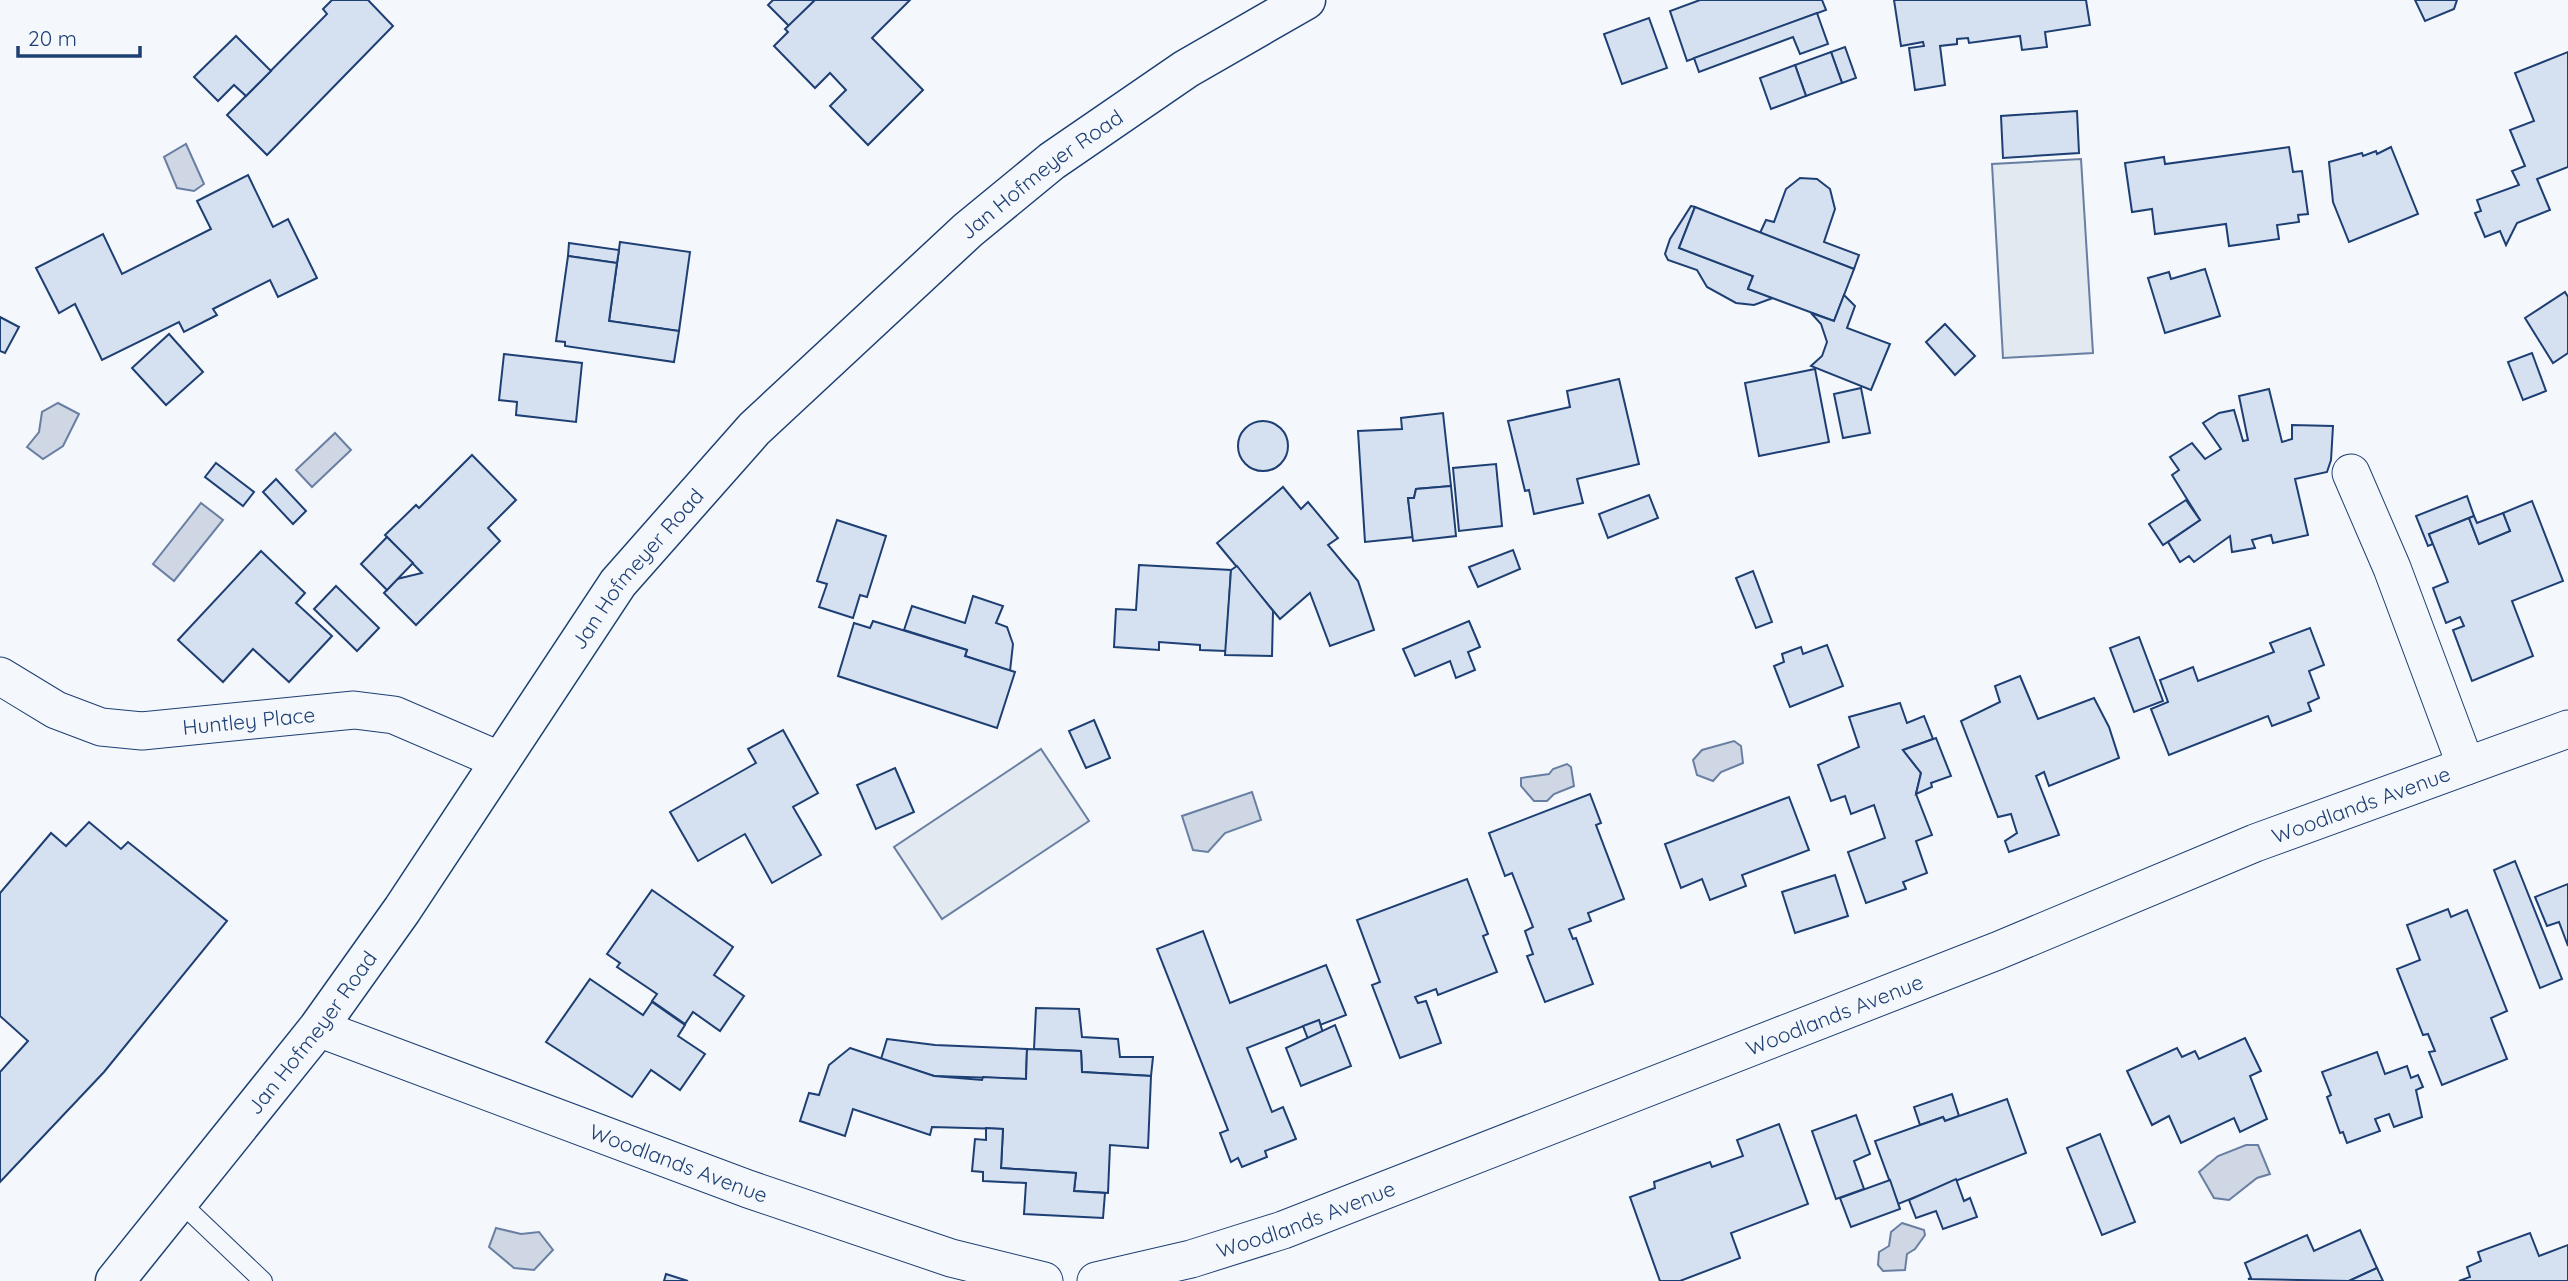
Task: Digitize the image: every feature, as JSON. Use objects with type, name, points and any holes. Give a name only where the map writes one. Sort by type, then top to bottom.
[{"type":"street","name":"Jan Hofmeyer Road","points":[[115,1281],[318,1028],[402,910],[618,583],[754,429],[841,345],[968,230],[1052,161],[1186,69],[1306,0]]},
{"type":"street","points":[[2351,473],[2392,568],[2466,766]]},
{"type":"street","name":"Huntley Place","points":[[0,676],[56,710],[101,727],[142,731],[354,710],[394,715],[501,761]]},
{"type":"street","name":"Woodlands Avenue","points":[[1096,1281],[1191,1259],[1283,1230],[1997,951],[2255,843],[2568,729]]},
{"type":"street","name":"Woodlands Avenue","points":[[318,1028],[748,1189],[951,1258],[1044,1281]]},
{"type":"lane","points":[[180,1202],[263,1281]]},
{"type":"shaded area","points":[[186,144],[204,184],[194,191],[177,188],[164,157]]},
{"type":"shaded area","points":[[2081,159],[2093,353],[2003,358],[1992,164]]},
{"type":"shaded area","points":[[58,403],[79,414],[63,446],[43,459],[27,447],[39,432],[42,412]]},
{"type":"shaded area","points":[[335,433],[351,450],[312,487],[296,470]]},
{"type":"shaded area","points":[[201,503],[223,520],[174,581],[153,564]]},
{"type":"shaded area","points":[[1734,741],[1741,746],[1743,763],[1721,772],[1713,781],[1697,775],[1693,760],[1702,750]]},
{"type":"shaded area","points":[[1041,749],[1089,821],[942,919],[894,847]]},
{"type":"shaded area","points":[[1567,764],[1571,767],[1574,786],[1554,794],[1547,801],[1534,801],[1521,786],[1521,778],[1549,774],[1553,769]]},
{"type":"shaded area","points":[[1252,792],[1261,820],[1225,833],[1208,852],[1193,850],[1182,816]]},
{"type":"shaded area","points":[[2246,1145],[2258,1145],[2270,1174],[2257,1178],[2229,1200],[2214,1198],[2199,1172],[2218,1156]]},
{"type":"shaded area","points":[[1902,1223],[1924,1230],[1925,1235],[1915,1249],[1907,1254],[1905,1270],[1883,1271],[1878,1265],[1879,1252],[1889,1246],[1891,1232]]},
{"type":"shaded area","points":[[496,1228],[521,1234],[539,1232],[553,1250],[534,1270],[514,1268],[489,1247]]},
{"type":"building","points":[[332,0],[368,0],[393,26],[267,155],[227,115],[327,14],[323,9]]},
{"type":"building","points":[[773,0],[815,0],[789,26],[768,5]]},
{"type":"building","points":[[815,0],[910,0],[872,38],[923,90],[868,145],[830,106],[846,90],[830,73],[815,88],[774,46],[788,32],[785,29]]},
{"type":"building","points":[[1700,0],[1822,0],[1826,10],[1687,61],[1670,11]]},
{"type":"building","points":[[1894,0],[2086,0],[2090,25],[2045,32],[2047,47],[2022,50],[2020,36],[1969,43],[1968,38],[1957,39],[1957,44],[1940,46],[1945,85],[1915,90],[1909,48],[1924,46],[1923,42],[1901,46]]},
{"type":"building","points":[[2415,0],[2457,0],[2454,9],[2425,21]]},
{"type":"building","points":[[1817,13],[1828,44],[1800,54],[1793,37],[1699,72],[1694,58]]},
{"type":"building","points":[[1649,18],[1667,68],[1622,84],[1604,34]]},
{"type":"building","points":[[236,36],[271,71],[246,96],[234,85],[218,101],[194,77]]},
{"type":"building","points":[[1845,47],[1856,78],[1842,83],[1831,52]]},
{"type":"building","points":[[1831,52],[1842,83],[1806,96],[1795,65]]},
{"type":"building","points":[[2568,52],[2568,167],[2537,179],[2550,210],[2517,223],[2506,245],[2500,231],[2485,237],[2475,213],[2481,211],[2477,200],[2519,185],[2512,171],[2525,166],[2510,130],[2534,121],[2515,73]]},
{"type":"building","points":[[1795,65],[1806,96],[1771,109],[1760,78]]},
{"type":"building","points":[[2077,111],[2079,153],[2003,158],[2001,116]]},
{"type":"building","points":[[2289,147],[2293,172],[2302,171],[2308,214],[2298,215],[2299,222],[2277,225],[2279,239],[2229,246],[2226,224],[2155,234],[2152,209],[2132,212],[2125,163],[2164,157],[2165,164]]},
{"type":"building","points":[[2391,147],[2418,214],[2349,242],[2333,202],[2329,162],[2362,153],[2363,156],[2376,151],[2377,154]]},
{"type":"building","points":[[248,175],[273,227],[288,219],[317,278],[278,297],[270,280],[213,309],[217,315],[184,332],[179,322],[102,360],[75,304],[59,313],[36,268],[103,234],[122,274],[211,229],[197,201]]},
{"type":"building","points":[[1800,178],[1817,179],[1830,189],[1835,209],[1824,242],[1859,255],[1854,269],[1760,233],[1766,220],[1774,222],[1786,189]]},
{"type":"building","points":[[1691,206],[1695,207],[1679,248],[1753,276],[1748,289],[1773,298],[1754,305],[1736,303],[1707,287],[1697,270],[1668,260],[1665,254],[1670,239]]},
{"type":"building","points":[[1695,207],[1854,269],[1834,321],[1748,289],[1753,276],[1679,248]]},
{"type":"building","points":[[620,242],[690,252],[679,331],[609,321]]},
{"type":"building","points":[[569,243],[619,250],[617,263],[568,256]]},
{"type":"building","points":[[568,256],[617,263],[609,321],[679,331],[674,362],[565,346],[565,342],[556,341]]},
{"type":"building","points":[[2205,269],[2220,316],[2165,333],[2148,278],[2169,272],[2171,279]]},
{"type":"building","points":[[2565,292],[2568,297],[2568,353],[2553,363],[2525,318]]},
{"type":"building","points":[[1844,295],[1855,306],[1847,328],[1890,344],[1871,390],[1811,366],[1822,356],[1827,342],[1821,324],[1811,313],[1834,321]]},
{"type":"building","points":[[0,317],[19,327],[5,353],[0,351]]},
{"type":"building","points":[[1945,324],[1975,356],[1955,375],[1926,342]]},
{"type":"building","points":[[169,334],[203,372],[166,405],[132,368]]},
{"type":"building","points":[[2532,353],[2546,391],[2523,400],[2508,362]]},
{"type":"building","points":[[504,354],[582,363],[576,422],[516,415],[517,402],[499,400]]},
{"type":"building","points":[[1815,369],[1829,442],[1759,456],[1745,383]]},
{"type":"building","points":[[1619,379],[1639,464],[1577,479],[1583,503],[1534,514],[1529,490],[1525,491],[1508,421],[1570,407],[1567,391]]},
{"type":"building","points":[[1861,388],[1870,433],[1843,438],[1834,394]]},
{"type":"building","points":[[2269,389],[2282,442],[2292,439],[2292,425],[2333,426],[2331,460],[2327,472],[2295,479],[2308,535],[2273,543],[2271,535],[2252,540],[2255,548],[2232,552],[2230,536],[2194,562],[2189,556],[2180,562],[2168,542],[2200,520],[2172,475],[2179,470],[2170,457],[2192,443],[2205,459],[2221,449],[2203,423],[2219,413],[2234,410],[2243,441],[2248,440],[2239,396]]},
{"type":"building","points":[[1443,413],[1451,486],[1416,489],[1414,498],[1408,498],[1413,537],[1365,542],[1358,431],[1402,429],[1401,418]]},
{"type":"building","points":[[1263,421],[1281,428],[1288,446],[1281,464],[1263,471],[1245,464],[1238,446],[1245,428]]},
{"type":"building","points":[[472,455],[516,500],[488,528],[500,541],[416,625],[384,593],[397,579],[422,573],[385,535],[416,505],[419,508]]},
{"type":"building","points":[[216,463],[254,492],[243,506],[205,477]]},
{"type":"building","points":[[1496,464],[1502,526],[1459,531],[1453,468]]},
{"type":"building","points":[[276,479],[306,511],[293,524],[263,492]]},
{"type":"building","points":[[1451,486],[1456,536],[1413,541],[1408,498],[1414,498],[1416,489]]},
{"type":"building","points":[[1283,487],[1301,509],[1308,502],[1338,538],[1328,545],[1358,581],[1374,630],[1330,646],[1310,593],[1280,619],[1217,543]]},
{"type":"building","points":[[1649,495],[1658,518],[1608,538],[1599,514]]},
{"type":"building","points":[[2467,496],[2474,516],[2429,534],[2433,544],[2428,546],[2416,516]]},
{"type":"building","points":[[2186,500],[2200,520],[2163,545],[2149,524]]},
{"type":"building","points":[[2532,501],[2563,581],[2512,601],[2533,656],[2472,681],[2453,630],[2464,626],[2460,617],[2446,623],[2433,588],[2448,582],[2429,534],[2469,518],[2479,544],[2510,531],[2503,513]]},
{"type":"building","points":[[2503,513],[2510,531],[2479,544],[2469,518],[2474,516],[2477,523]]},
{"type":"building","points":[[837,520],[886,536],[867,597],[860,595],[853,618],[819,607],[827,584],[817,581]]},
{"type":"building","points":[[387,537],[413,563],[387,590],[361,564]]},
{"type":"building","points":[[1513,550],[1520,569],[1478,587],[1469,567]]},
{"type":"building","points":[[261,551],[305,593],[296,603],[332,636],[289,682],[253,649],[223,682],[178,640]]},
{"type":"building","points":[[1139,565],[1231,570],[1226,651],[1200,650],[1200,645],[1159,642],[1159,650],[1114,647],[1116,609],[1136,610]]},
{"type":"building","points":[[1237,566],[1273,611],[1272,656],[1225,655],[1231,570]]},
{"type":"building","points":[[1753,571],[1772,622],[1756,628],[1736,578]]},
{"type":"building","points":[[336,586],[379,628],[357,651],[314,609]]},
{"type":"building","points":[[973,596],[1003,606],[996,623],[1007,627],[1013,644],[1010,671],[965,656],[967,650],[904,630],[912,606],[965,623]]},
{"type":"building","points":[[873,621],[967,650],[965,656],[1015,672],[997,728],[838,676],[854,623],[870,628]]},
{"type":"building","points":[[1469,621],[1480,647],[1468,652],[1475,670],[1456,678],[1450,661],[1415,676],[1403,649]]},
{"type":"building","points":[[2310,628],[2324,665],[2309,671],[2319,698],[2308,703],[2311,711],[2272,726],[2268,716],[2169,755],[2151,709],[2168,702],[2160,680],[2193,667],[2198,681],[2274,652],[2270,643]]},
{"type":"building","points":[[2139,637],[2163,701],[2134,712],[2110,648]]},
{"type":"building","points":[[1827,645],[1843,686],[1790,707],[1774,666],[1784,662],[1782,654],[1801,647],[1803,654]]},
{"type":"building","points":[[2020,676],[2038,719],[2094,698],[2109,727],[2119,758],[2049,786],[2044,772],[2036,776],[2059,835],[2009,852],[2005,841],[2017,833],[2011,814],[1998,817],[1961,721],[2000,702],[1995,686]]},
{"type":"building","points":[[1900,703],[1907,723],[1924,716],[1933,739],[1903,750],[1921,773],[1916,794],[1932,835],[1916,841],[1927,873],[1903,882],[1906,889],[1866,903],[1848,852],[1885,838],[1874,805],[1851,814],[1845,796],[1831,801],[1818,765],[1859,747],[1849,717]]},
{"type":"building","points":[[1094,720],[1110,758],[1086,768],[1069,731]]},
{"type":"building","points":[[783,730],[818,793],[793,807],[821,855],[772,883],[745,834],[698,861],[670,812],[756,763],[748,749]]},
{"type":"building","points":[[1936,738],[1951,776],[1931,783],[1932,787],[1916,794],[1921,773],[1903,750]]},
{"type":"building","points":[[895,768],[914,812],[876,829],[857,785]]},
{"type":"building","points":[[1590,794],[1601,823],[1596,825],[1624,899],[1588,913],[1591,921],[1569,929],[1573,939],[1576,938],[1593,984],[1545,1002],[1527,956],[1533,954],[1525,931],[1533,927],[1512,873],[1505,876],[1489,833]]},
{"type":"building","points":[[1789,797],[1809,850],[1742,875],[1746,886],[1710,900],[1702,879],[1681,888],[1665,844]]},
{"type":"building","points":[[89,822],[121,849],[128,842],[227,921],[104,1072],[0,1182],[0,1072],[28,1041],[0,1016],[0,893],[51,833],[66,846]]},
{"type":"building","points":[[2515,861],[2562,979],[2540,988],[2494,870]]},
{"type":"building","points":[[1835,875],[1848,916],[1795,933],[1782,892]]},
{"type":"building","points":[[1467,879],[1488,934],[1483,936],[1497,972],[1438,995],[1436,989],[1415,997],[1418,1003],[1426,1001],[1441,1043],[1400,1058],[1372,985],[1380,982],[1357,920]]},
{"type":"building","points":[[2568,884],[2568,946],[2559,922],[2547,926],[2535,897]]},
{"type":"building","points":[[652,890],[733,947],[714,975],[744,996],[720,1031],[693,1012],[685,1024],[652,1001],[657,994],[617,967],[620,963],[607,954]]},
{"type":"building","points":[[2448,909],[2451,917],[2467,910],[2507,1011],[2491,1018],[2507,1059],[2442,1085],[2429,1052],[2435,1051],[2428,1034],[2423,1035],[2397,969],[2420,960],[2407,925]]},
{"type":"building","points":[[1203,931],[1230,1003],[1326,965],[1346,1015],[1320,1025],[1319,1020],[1247,1048],[1272,1112],[1283,1107],[1296,1139],[1265,1151],[1267,1157],[1242,1167],[1238,1158],[1231,1162],[1220,1133],[1228,1130],[1157,949]]},
{"type":"building","points":[[590,979],[643,1015],[652,1002],[685,1025],[678,1036],[705,1054],[680,1090],[651,1070],[632,1097],[546,1042]]},
{"type":"building","points":[[1036,1008],[1079,1009],[1082,1037],[1118,1039],[1120,1057],[1153,1057],[1151,1076],[1082,1072],[1081,1051],[1034,1049]]},
{"type":"building","points":[[1319,1020],[1323,1033],[1308,1039],[1303,1026]]},
{"type":"building","points":[[1335,1025],[1351,1066],[1301,1086],[1286,1048]]},
{"type":"building","points":[[2245,1038],[2261,1071],[2250,1076],[2267,1119],[2240,1132],[2234,1118],[2181,1143],[2169,1116],[2152,1125],[2127,1071],[2177,1048],[2182,1057],[2195,1051],[2199,1059]]},
{"type":"building","points":[[887,1039],[935,1045],[1027,1049],[1026,1079],[934,1076],[881,1059]]},
{"type":"building","points":[[850,1048],[934,1076],[982,1080],[983,1077],[1026,1079],[1027,1049],[1081,1051],[1082,1072],[1151,1076],[1148,1148],[1110,1145],[1108,1193],[1074,1191],[1076,1173],[1001,1168],[1003,1129],[932,1127],[930,1135],[853,1109],[845,1136],[800,1121],[809,1093],[819,1095],[829,1065]]},
{"type":"building","points":[[2377,1052],[2385,1074],[2407,1066],[2411,1078],[2418,1075],[2423,1087],[2416,1090],[2422,1117],[2394,1127],[2389,1114],[2375,1119],[2380,1131],[2347,1143],[2343,1132],[2340,1133],[2327,1097],[2331,1095],[2322,1072]]},
{"type":"building","points":[[1952,1094],[1959,1116],[1945,1121],[1943,1117],[1920,1125],[1914,1107]]},
{"type":"building","points":[[2007,1099],[2026,1153],[1898,1204],[1875,1141],[1943,1117],[1945,1121]]},
{"type":"building","points":[[1856,1115],[1870,1154],[1854,1161],[1864,1189],[1836,1199],[1812,1131]]},
{"type":"building","points":[[1779,1124],[1808,1204],[1731,1233],[1740,1258],[1680,1281],[1660,1281],[1630,1197],[1655,1188],[1654,1182],[1710,1162],[1712,1167],[1743,1156],[1737,1140]]},
{"type":"building","points":[[986,1128],[1003,1129],[1001,1168],[1076,1173],[1074,1191],[1105,1193],[1103,1218],[1024,1214],[1026,1183],[983,1181],[983,1172],[972,1171],[975,1139],[986,1140]]},
{"type":"building","points":[[2100,1134],[2135,1222],[2102,1235],[2067,1148]]},
{"type":"building","points":[[1956,1179],[1964,1201],[1970,1198],[1977,1217],[1943,1229],[1936,1211],[1916,1218],[1909,1200]]},
{"type":"building","points":[[1890,1180],[1900,1209],[1851,1227],[1840,1198]]},
{"type":"building","points":[[2360,1230],[2377,1268],[2349,1281],[2248,1279],[2251,1278],[2245,1263],[2307,1235],[2314,1251]]},
{"type":"building","points":[[2530,1233],[2539,1256],[2568,1245],[2568,1281],[2459,1281],[2470,1277],[2467,1267],[2481,1261],[2478,1252]]},
{"type":"building","points":[[2377,1268],[2383,1281],[2349,1281]]},
{"type":"building","points":[[666,1274],[688,1281],[664,1281]]}]
